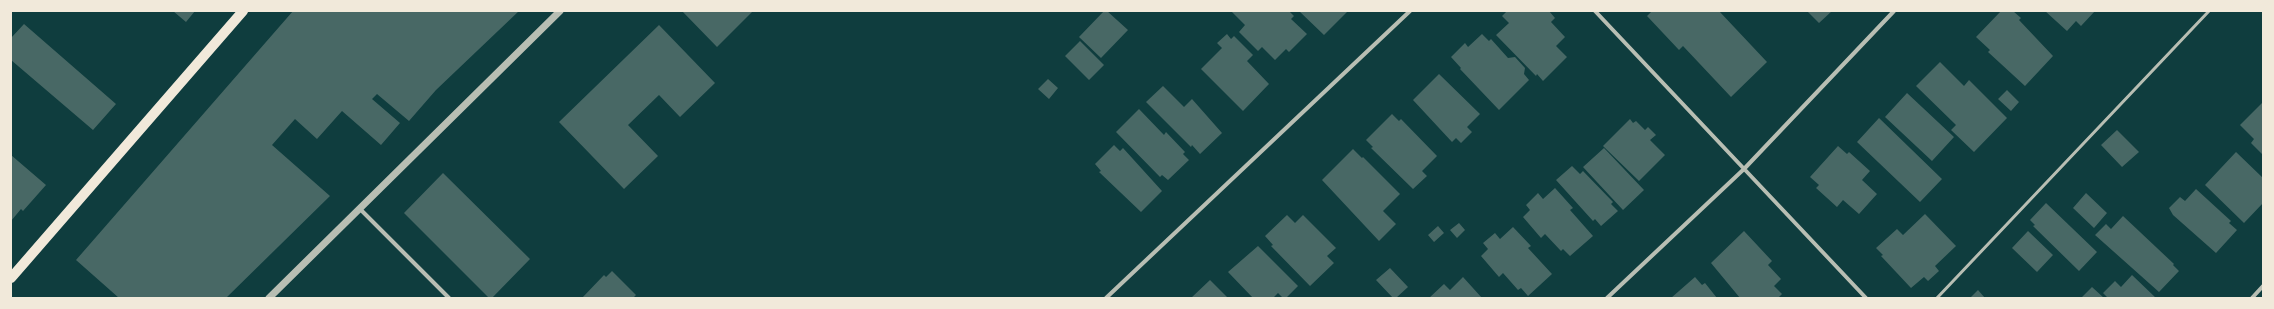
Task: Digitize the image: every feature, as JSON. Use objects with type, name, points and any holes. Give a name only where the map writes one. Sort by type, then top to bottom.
[{"type":"main road","points":[[11,278],[243,11]]},
{"type":"street","points":[[269,298],[560,11]]},
{"type":"street","points":[[1106,298],[1410,11]]},
{"type":"street","points":[[1595,11],[1866,298]]},
{"type":"street","points":[[1607,298],[1744,169],[1894,11]]},
{"type":"street","points":[[360,209],[449,298]]},
{"type":"street","points":[[2252,298],[2263,286]]},
{"type":"lane","points":[[1936,298],[2209,11]]},
{"type":"building","points":[[173,11],[195,11],[186,22]]},
{"type":"building","points":[[293,11],[519,11],[436,90],[409,121],[377,94],[372,99],[400,123],[381,145],[342,111],[317,139],[295,119],[272,145],[330,196],[226,298],[119,298],[76,260]]},
{"type":"building","points":[[682,11],[753,11],[717,47]]},
{"type":"building","points":[[1104,11],[1107,11],[1128,30],[1101,58],[1079,37]]},
{"type":"building","points":[[1231,11],[1289,11],[1294,16],[1291,19],[1307,34],[1289,52],[1286,49],[1275,60],[1262,47],[1258,51],[1239,32],[1245,25]]},
{"type":"building","points":[[1299,11],[1348,11],[1324,35]]},
{"type":"building","points":[[1507,11],[1549,11],[1555,18],[1551,22],[1565,37],[1556,46],[1567,57],[1543,81],[1537,74],[1536,76],[1496,35],[1509,23],[1502,16]]},
{"type":"building","points":[[1652,11],[1719,11],[1767,62],[1731,97],[1683,46],[1679,50],[1647,16]]},
{"type":"building","points":[[1807,11],[1832,11],[1819,23]]},
{"type":"building","points":[[2001,11],[2013,11],[2021,18],[2019,20],[2053,56],[2025,86],[1988,52],[1990,50],[1976,37]]},
{"type":"building","points":[[2045,11],[2095,11],[2081,26],[2076,21],[2067,31]]},
{"type":"building","points":[[24,24],[116,104],[93,130],[11,60],[11,38]]},
{"type":"building","points":[[659,25],[715,83],[680,117],[659,95],[628,125],[658,156],[624,189],[559,122]]},
{"type":"building","points":[[1227,34],[1231,39],[1234,36],[1253,55],[1247,61],[1269,84],[1243,111],[1201,69],[1222,48],[1217,43]]},
{"type":"building","points":[[1482,34],[1489,41],[1491,39],[1508,58],[1515,57],[1525,68],[1524,74],[1529,80],[1499,110],[1460,69],[1461,68],[1451,57],[1465,43],[1468,47]]},
{"type":"building","points":[[1080,41],[1104,65],[1089,80],[1065,56]]},
{"type":"building","points":[[1940,62],[1964,86],[1969,80],[2007,118],[1974,152],[1951,130],[1956,125],[1916,86]]},
{"type":"building","points":[[1439,74],[1480,114],[1467,127],[1472,132],[1461,143],[1456,138],[1452,142],[1413,100]]},
{"type":"building","points":[[1048,79],[1058,88],[1049,99],[1038,89]]},
{"type":"building","points":[[1163,86],[1184,107],[1192,99],[1222,133],[1200,154],[1192,145],[1191,147],[1146,102]]},
{"type":"building","points":[[2007,90],[2019,102],[2011,111],[1998,99]]},
{"type":"building","points":[[1907,93],[1954,137],[1932,161],[1885,117]]},
{"type":"building","points":[[2263,102],[2263,155],[2251,143],[2254,139],[2240,125]]},
{"type":"building","points":[[1139,109],[1164,135],[1166,132],[1185,152],[1183,154],[1189,160],[1168,180],[1162,175],[1160,177],[1116,132]]},
{"type":"building","points":[[1392,114],[1399,121],[1401,119],[1437,156],[1422,171],[1427,176],[1413,189],[1371,148],[1373,147],[1366,140]]},
{"type":"building","points":[[1879,118],[1942,179],[1920,202],[1857,142]]},
{"type":"building","points":[[1630,119],[1633,123],[1636,121],[1645,130],[1648,127],[1656,135],[1650,140],[1665,155],[1639,181],[1603,146]]},
{"type":"building","points":[[2117,130],[2139,152],[2122,167],[2101,145]]},
{"type":"building","points":[[1114,145],[1120,151],[1123,148],[1162,191],[1141,212],[1099,172],[1101,171],[1095,164]]},
{"type":"building","points":[[1838,146],[1847,154],[1849,152],[1870,171],[1862,180],[1877,194],[1859,214],[1843,200],[1837,207],[1816,188],[1819,185],[1810,177]]},
{"type":"building","points":[[1604,148],[1644,190],[1623,210],[1583,167]]},
{"type":"building","points":[[1353,149],[1400,194],[1383,211],[1396,224],[1379,241],[1322,180]]},
{"type":"building","points":[[2236,152],[2263,178],[2263,203],[2244,223],[2205,185]]},
{"type":"building","points":[[11,155],[46,185],[23,211],[21,209],[11,221]]},
{"type":"building","points":[[1572,166],[1580,174],[1583,171],[1613,202],[1611,204],[1618,211],[1601,226],[1595,219],[1593,221],[1556,180]]},
{"type":"building","points":[[443,173],[530,259],[492,298],[489,298],[404,213]]},
{"type":"building","points":[[1555,188],[1573,208],[1570,210],[1593,236],[1570,256],[1563,249],[1561,251],[1545,234],[1541,238],[1523,217],[1530,210],[1526,205],[1538,193],[1543,199]]},
{"type":"building","points":[[2196,189],[2231,221],[2229,223],[2237,230],[2216,253],[2173,215],[2169,208],[2180,197],[2185,201]]},
{"type":"building","points":[[2086,193],[2107,213],[2094,228],[2073,208]]},
{"type":"building","points":[[2046,203],[2097,252],[2079,271],[2033,226],[2035,225],[2030,220]]},
{"type":"building","points":[[1925,214],[1956,246],[1935,266],[1939,271],[1928,281],[1924,277],[1911,288],[1881,256],[1883,255],[1876,248],[1897,229],[1903,235]]},
{"type":"building","points":[[1287,215],[1295,223],[1303,215],[1336,248],[1327,256],[1334,263],[1310,286],[1271,246],[1273,245],[1265,236]]},
{"type":"building","points":[[2123,216],[2174,264],[2173,265],[2179,271],[2159,292],[2095,235],[2106,224],[2111,229]]},
{"type":"building","points":[[1459,223],[1465,230],[1457,238],[1450,230]]},
{"type":"building","points":[[1438,226],[1444,233],[1434,242],[1428,235]]},
{"type":"building","points":[[1513,227],[1531,246],[1528,248],[1552,274],[1528,296],[1521,288],[1518,290],[1503,273],[1499,277],[1481,256],[1488,249],[1483,243],[1495,233],[1500,239]]},
{"type":"building","points":[[1744,231],[1772,261],[1768,265],[1781,279],[1774,286],[1782,294],[1778,298],[1740,298],[1711,263]]},
{"type":"building","points":[[2028,231],[2053,255],[2037,272],[2012,248]]},
{"type":"building","points":[[1258,246],[1298,286],[1286,298],[1283,298],[1278,293],[1273,298],[1253,298],[1228,272]]},
{"type":"building","points":[[1390,268],[1408,287],[1396,298],[1393,298],[1376,280]]},
{"type":"building","points":[[612,271],[636,295],[633,298],[582,298],[604,275],[606,277]]},
{"type":"building","points":[[2132,275],[2156,298],[2108,298],[2103,293],[2115,281],[2121,287]]},
{"type":"building","points":[[1463,277],[1482,298],[1429,298],[1444,284],[1450,290]]},
{"type":"building","points":[[1695,277],[1702,285],[1705,283],[1717,298],[1671,298]]},
{"type":"building","points":[[1210,280],[1228,298],[1191,298]]},
{"type":"building","points":[[2092,287],[2104,298],[2081,298]]},
{"type":"building","points":[[1978,290],[1985,298],[1970,298]]}]
